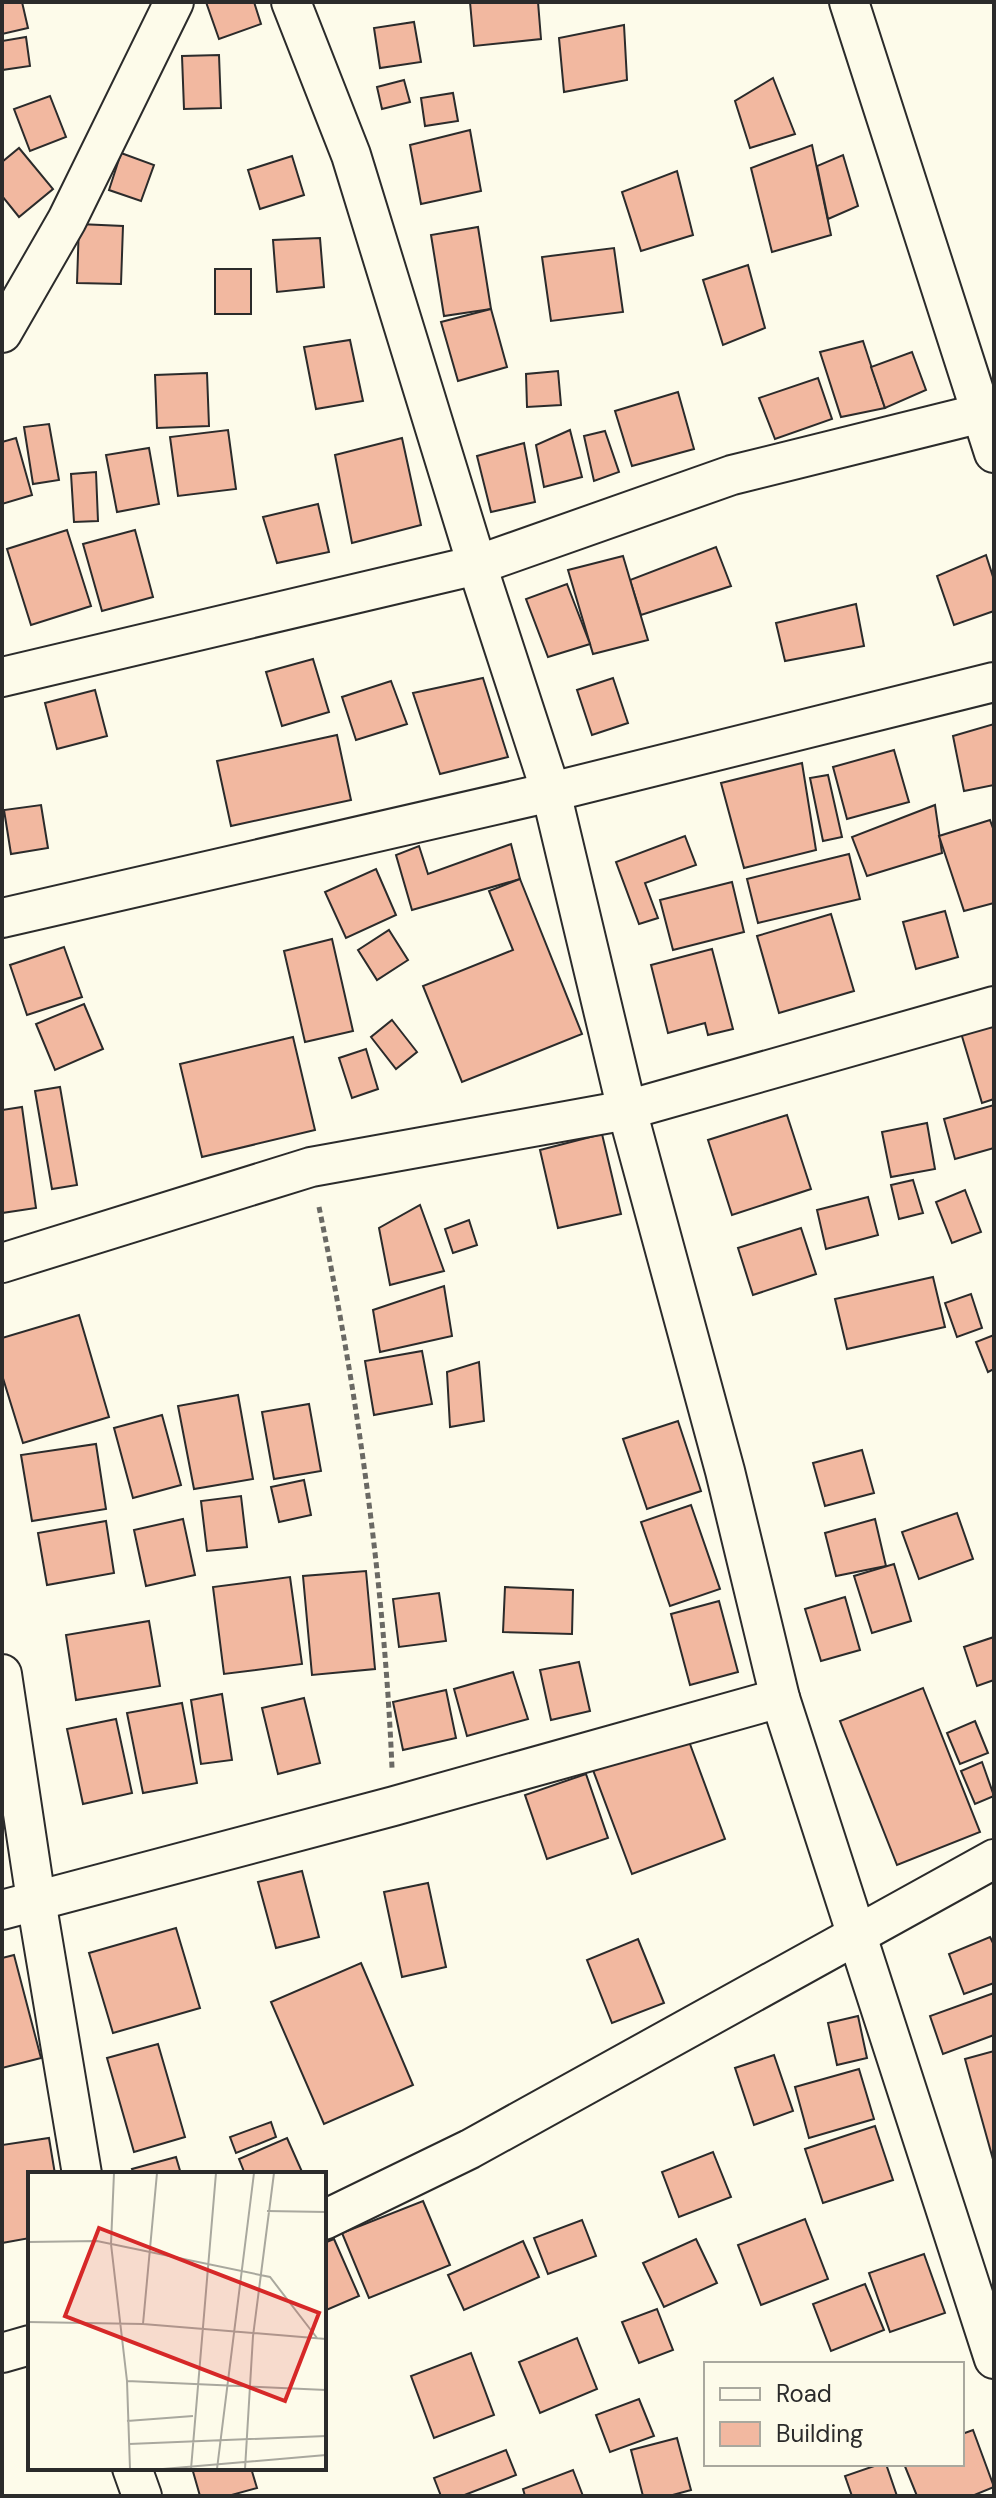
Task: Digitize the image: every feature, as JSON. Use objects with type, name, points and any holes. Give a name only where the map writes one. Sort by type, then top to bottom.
[{"type":"street","points":[[2,333],[67,220],[174,2]]},
{"type":"street","points":[[291,2],[351,155],[477,565],[551,792],[627,1110],[725,1471],[780,1698],[994,2359]]},
{"type":"street","points":[[849,2],[988,412],[994,453]]},
{"type":"street","points":[[2,677],[477,565],[732,475],[988,412]]},
{"type":"street","points":[[2,918],[551,792],[994,682]]},
{"type":"street","points":[[2,1263],[311,1167],[627,1110],[994,1006]]},
{"type":"street","points":[[2,1674],[19,1905],[82,2172]]},
{"type":"street","points":[[19,1905],[394,1806],[780,1698]]},
{"type":"street","points":[[326,2219],[470,2149],[994,1859]]},
{"type":"street","points":[[2,2353],[28,2346]]},
{"type":"street","points":[[133,2470],[142,2496]]},
{"type":"path","points":[[311,1167],[349,1374],[379,1583],[394,1806]]},
{"type":"building","points":[[2,2],[22,2],[28,28],[2,34]]},
{"type":"building","points":[[206,2],[254,2],[261,24],[219,39]]},
{"type":"building","points":[[470,2],[538,2],[541,39],[474,46]]},
{"type":"building","points":[[414,22],[421,62],[380,68],[374,28]]},
{"type":"building","points":[[624,25],[627,80],[564,92],[559,38]]},
{"type":"building","points":[[26,37],[30,66],[2,70],[2,41]]},
{"type":"building","points":[[219,55],[221,108],[184,109],[182,56]]},
{"type":"building","points":[[773,78],[795,134],[750,148],[735,101]]},
{"type":"building","points":[[404,80],[410,102],[382,109],[377,87]]},
{"type":"building","points":[[453,93],[458,121],[425,126],[421,98]]},
{"type":"building","points":[[50,96],[66,137],[30,151],[14,109]]},
{"type":"building","points":[[470,130],[481,191],[421,204],[410,145]]},
{"type":"building","points":[[812,145],[831,235],[772,252],[751,168]]},
{"type":"building","points":[[19,148],[53,189],[19,217],[2,196],[2,162]]},
{"type":"building","points":[[121,153],[154,165],[141,201],[109,190]]},
{"type":"building","points":[[843,155],[858,206],[828,219],[817,166]]},
{"type":"building","points":[[292,156],[304,195],[260,209],[248,170]]},
{"type":"building","points":[[677,171],[693,235],[641,251],[622,192]]},
{"type":"building","points":[[79,224],[123,226],[121,284],[77,283]]},
{"type":"building","points":[[478,227],[491,309],[444,316],[431,235]]},
{"type":"building","points":[[320,238],[324,287],[277,292],[273,240]]},
{"type":"building","points":[[614,248],[623,312],[551,321],[542,257]]},
{"type":"building","points":[[748,265],[765,328],[723,345],[703,280]]},
{"type":"building","points":[[215,269],[251,269],[251,314],[215,314]]},
{"type":"building","points":[[491,309],[507,367],[458,381],[441,322]]},
{"type":"building","points":[[350,340],[363,401],[316,409],[304,347]]},
{"type":"building","points":[[863,341],[885,408],[841,417],[820,352]]},
{"type":"building","points":[[912,352],[926,390],[885,408],[871,367]]},
{"type":"building","points":[[558,371],[561,405],[527,407],[526,374]]},
{"type":"building","points":[[207,373],[209,426],[157,428],[155,375]]},
{"type":"building","points":[[818,378],[832,419],[775,439],[759,398]]},
{"type":"building","points":[[678,392],[694,449],[632,466],[615,411]]},
{"type":"building","points":[[49,424],[59,480],[33,484],[24,427]]},
{"type":"building","points":[[228,430],[236,489],[178,496],[170,437]]},
{"type":"building","points":[[570,430],[582,477],[544,487],[536,445]]},
{"type":"building","points":[[605,431],[619,472],[594,481],[584,436]]},
{"type":"building","points":[[16,438],[32,495],[2,504],[2,442]]},
{"type":"building","points":[[402,438],[421,525],[352,543],[335,455]]},
{"type":"building","points":[[524,443],[535,502],[491,512],[477,456]]},
{"type":"building","points":[[149,448],[159,504],[117,512],[106,455]]},
{"type":"building","points":[[96,472],[98,521],[74,522],[71,474]]},
{"type":"building","points":[[318,504],[329,552],[277,563],[263,517]]},
{"type":"building","points":[[67,530],[91,606],[31,625],[7,549]]},
{"type":"building","points":[[135,530],[153,597],[102,611],[83,544]]},
{"type":"building","points":[[716,547],[731,586],[641,615],[630,580]]},
{"type":"building","points":[[986,555],[994,580],[994,611],[954,625],[937,576]]},
{"type":"building","points":[[623,556],[648,640],[593,654],[568,570]]},
{"type":"building","points":[[567,584],[590,644],[548,657],[526,599]]},
{"type":"building","points":[[856,604],[864,646],[785,661],[776,623]]},
{"type":"building","points":[[313,659],[329,712],[282,726],[266,672]]},
{"type":"building","points":[[483,678],[508,757],[440,774],[413,693]]},
{"type":"building","points":[[613,678],[628,723],[592,735],[577,690]]},
{"type":"building","points":[[391,681],[407,724],[356,740],[342,697]]},
{"type":"building","points":[[95,690],[107,736],[57,749],[45,703]]},
{"type":"building","points":[[994,724],[994,785],[964,791],[953,736]]},
{"type":"building","points":[[337,735],[351,800],[231,826],[217,761]]},
{"type":"building","points":[[894,750],[909,802],[847,819],[833,767]]},
{"type":"building","points":[[802,763],[816,850],[744,868],[721,783]]},
{"type":"building","points":[[828,775],[842,837],[823,841],[810,778]]},
{"type":"building","points":[[41,805],[48,848],[11,854],[4,810]]},
{"type":"building","points":[[935,805],[942,853],[867,876],[852,837]]},
{"type":"building","points":[[990,820],[994,831],[994,903],[964,911],[939,836]]},
{"type":"building","points":[[685,836],[696,865],[645,883],[658,918],[639,924],[616,862]]},
{"type":"building","points":[[511,844],[520,879],[412,910],[396,855],[419,846],[428,874]]},
{"type":"building","points":[[849,854],[860,899],[758,923],[747,879]]},
{"type":"building","points":[[376,869],[396,915],[346,938],[325,892]]},
{"type":"building","points":[[520,879],[582,1034],[462,1082],[423,986],[513,950],[489,891]]},
{"type":"building","points":[[732,882],[744,932],[673,950],[660,900]]},
{"type":"building","points":[[945,911],[958,957],[916,969],[903,922]]},
{"type":"building","points":[[831,914],[854,991],[779,1013],[757,936]]},
{"type":"building","points":[[389,930],[408,960],[377,980],[358,950]]},
{"type":"building","points":[[332,939],[353,1031],[305,1042],[284,951]]},
{"type":"building","points":[[64,947],[82,997],[27,1015],[10,965]]},
{"type":"building","points":[[712,949],[733,1029],[708,1035],[705,1023],[668,1033],[651,965]]},
{"type":"building","points":[[84,1004],[103,1049],[55,1070],[36,1024]]},
{"type":"building","points":[[994,1013],[994,1099],[982,1103],[958,1023]]},
{"type":"building","points":[[392,1020],[417,1052],[396,1069],[371,1037]]},
{"type":"building","points":[[293,1037],[315,1130],[202,1157],[180,1064]]},
{"type":"building","points":[[366,1049],[378,1089],[352,1098],[339,1058]]},
{"type":"building","points":[[60,1087],[77,1185],[52,1189],[35,1091]]},
{"type":"building","points":[[994,1105],[994,1148],[955,1159],[944,1119]]},
{"type":"building","points":[[22,1107],[36,1208],[2,1213],[2,1110]]},
{"type":"building","points":[[787,1115],[811,1189],[732,1215],[708,1140]]},
{"type":"building","points":[[927,1123],[935,1169],[891,1177],[882,1132]]},
{"type":"building","points":[[602,1134],[621,1214],[558,1228],[540,1150]]},
{"type":"building","points":[[913,1180],[923,1213],[899,1219],[891,1185]]},
{"type":"building","points":[[965,1190],[981,1232],[952,1243],[936,1202]]},
{"type":"building","points":[[868,1197],[878,1235],[826,1249],[817,1210]]},
{"type":"building","points":[[420,1205],[444,1271],[390,1285],[379,1228]]},
{"type":"building","points":[[469,1220],[477,1245],[453,1253],[445,1229]]},
{"type":"building","points":[[801,1228],[816,1274],[753,1295],[738,1248]]},
{"type":"building","points":[[933,1277],[945,1327],[847,1349],[835,1299]]},
{"type":"building","points":[[444,1286],[452,1336],[380,1352],[373,1310]]},
{"type":"building","points":[[971,1294],[982,1328],[957,1337],[945,1303]]},
{"type":"building","points":[[79,1315],[109,1417],[23,1443],[2,1375],[2,1338]]},
{"type":"building","points":[[994,1335],[994,1369],[988,1372],[976,1342]]},
{"type":"building","points":[[422,1351],[432,1404],[374,1415],[365,1361]]},
{"type":"building","points":[[479,1362],[484,1421],[450,1427],[447,1372]]},
{"type":"building","points":[[238,1395],[253,1479],[194,1489],[178,1406]]},
{"type":"building","points":[[309,1404],[321,1471],[274,1479],[262,1412]]},
{"type":"building","points":[[162,1415],[181,1485],[133,1498],[114,1428]]},
{"type":"building","points":[[678,1421],[701,1491],[647,1509],[623,1439]]},
{"type":"building","points":[[96,1444],[106,1509],[32,1521],[21,1455]]},
{"type":"building","points":[[862,1450],[874,1493],[825,1506],[813,1463]]},
{"type":"building","points":[[304,1480],[311,1515],[279,1522],[271,1487]]},
{"type":"building","points":[[241,1496],[247,1547],[207,1551],[201,1501]]},
{"type":"building","points":[[691,1505],[720,1589],[670,1606],[641,1522]]},
{"type":"building","points":[[957,1513],[973,1559],[919,1579],[902,1532]]},
{"type":"building","points":[[183,1519],[195,1575],[146,1586],[134,1530]]},
{"type":"building","points":[[875,1519],[886,1566],[836,1576],[825,1533]]},
{"type":"building","points":[[106,1521],[114,1573],[47,1585],[38,1533]]},
{"type":"building","points":[[894,1564],[911,1621],[872,1633],[854,1576]]},
{"type":"building","points":[[366,1571],[375,1669],[312,1675],[303,1576]]},
{"type":"building","points":[[290,1577],[302,1664],[224,1674],[213,1587]]},
{"type":"building","points":[[505,1587],[573,1590],[572,1634],[503,1632]]},
{"type":"building","points":[[439,1593],[446,1641],[399,1647],[393,1599]]},
{"type":"building","points":[[845,1597],[860,1650],[821,1661],[805,1609]]},
{"type":"building","points":[[719,1601],[738,1672],[690,1685],[671,1614]]},
{"type":"building","points":[[149,1621],[160,1686],[76,1700],[66,1635]]},
{"type":"building","points":[[994,1637],[994,1680],[977,1686],[964,1647]]},
{"type":"building","points":[[579,1662],[590,1711],[551,1720],[540,1670]]},
{"type":"building","points":[[513,1672],[528,1719],[467,1736],[454,1689]]},
{"type":"building","points":[[923,1688],[980,1832],[897,1865],[840,1721]]},
{"type":"building","points":[[446,1690],[456,1738],[403,1750],[393,1702]]},
{"type":"building","points":[[222,1694],[232,1760],[201,1764],[191,1700]]},
{"type":"building","points":[[304,1698],[320,1763],[278,1774],[262,1708]]},
{"type":"building","points":[[182,1703],[197,1783],[143,1793],[127,1713]]},
{"type":"building","points":[[116,1719],[132,1793],[83,1804],[67,1729]]},
{"type":"building","points":[[975,1721],[988,1753],[960,1764],[947,1733]]},
{"type":"building","points":[[687,1736],[725,1839],[632,1874],[593,1770]]},
{"type":"building","points":[[982,1762],[994,1796],[975,1804],[961,1771]]},
{"type":"building","points":[[586,1774],[608,1838],[547,1859],[525,1795]]},
{"type":"building","points":[[302,1871],[319,1937],[276,1948],[258,1882]]},
{"type":"building","points":[[428,1883],[446,1967],[402,1977],[384,1892]]},
{"type":"building","points":[[176,1928],[200,2008],[113,2033],[89,1953]]},
{"type":"building","points":[[990,1937],[994,1945],[994,1983],[964,1994],[949,1954]]},
{"type":"building","points":[[638,1939],[664,2003],[612,2023],[587,1960]]},
{"type":"building","points":[[14,1955],[41,2058],[2,2068],[2,1958]]},
{"type":"building","points":[[361,1963],[413,2085],[324,2124],[271,2002]]},
{"type":"building","points":[[994,1993],[994,2035],[943,2054],[930,2016]]},
{"type":"building","points":[[858,2016],[867,2058],[837,2065],[828,2023]]},
{"type":"building","points":[[158,2044],[185,2137],[134,2152],[107,2058]]},
{"type":"building","points":[[994,2051],[994,2163],[965,2059]]},
{"type":"building","points":[[774,2055],[793,2111],[754,2125],[735,2068]]},
{"type":"building","points":[[859,2069],[874,2119],[809,2138],[795,2087]]},
{"type":"building","points":[[271,2122],[276,2137],[236,2153],[230,2137]]},
{"type":"building","points":[[875,2126],[893,2180],[823,2203],[805,2149]]},
{"type":"building","points":[[49,2138],[55,2172],[28,2172],[28,2238],[2,2243],[2,2145]]},
{"type":"building","points":[[287,2138],[302,2172],[244,2172],[239,2159]]},
{"type":"building","points":[[713,2152],[731,2197],[679,2217],[662,2172]]},
{"type":"building","points":[[176,2157],[180,2172],[133,2172],[132,2169]]},
{"type":"building","points":[[423,2201],[450,2265],[369,2298],[342,2233]]},
{"type":"building","points":[[805,2219],[828,2279],[761,2305],[738,2245]]},
{"type":"building","points":[[582,2220],[596,2256],[548,2274],[534,2238]]},
{"type":"building","points":[[334,2239],[359,2296],[326,2310],[326,2242]]},
{"type":"building","points":[[696,2239],[717,2283],[664,2307],[643,2263]]},
{"type":"building","points":[[523,2241],[539,2277],[464,2310],[448,2275]]},
{"type":"building","points":[[924,2254],[945,2313],[890,2332],[869,2273]]},
{"type":"building","points":[[865,2284],[884,2330],[831,2351],[813,2304]]},
{"type":"building","points":[[657,2309],[673,2350],[639,2363],[622,2322]]},
{"type":"building","points":[[577,2338],[597,2389],[540,2413],[519,2362]]},
{"type":"building","points":[[471,2353],[494,2415],[434,2438],[411,2376]]},
{"type":"building","points":[[639,2399],[654,2436],[610,2452],[596,2415]]},
{"type":"building","points":[[973,2430],[994,2487],[972,2496],[917,2496],[905,2466],[964,2466],[964,2433]]},
{"type":"building","points":[[677,2438],[691,2490],[669,2496],[643,2496],[631,2450]]},
{"type":"building","points":[[506,2450],[516,2475],[462,2496],[441,2496],[434,2478]]},
{"type":"building","points":[[874,2466],[887,2466],[897,2496],[852,2496],[845,2476]]},
{"type":"building","points":[[193,2470],[252,2470],[257,2488],[228,2496],[200,2496]]},
{"type":"building","points":[[573,2470],[583,2496],[525,2496],[523,2489]]}]
